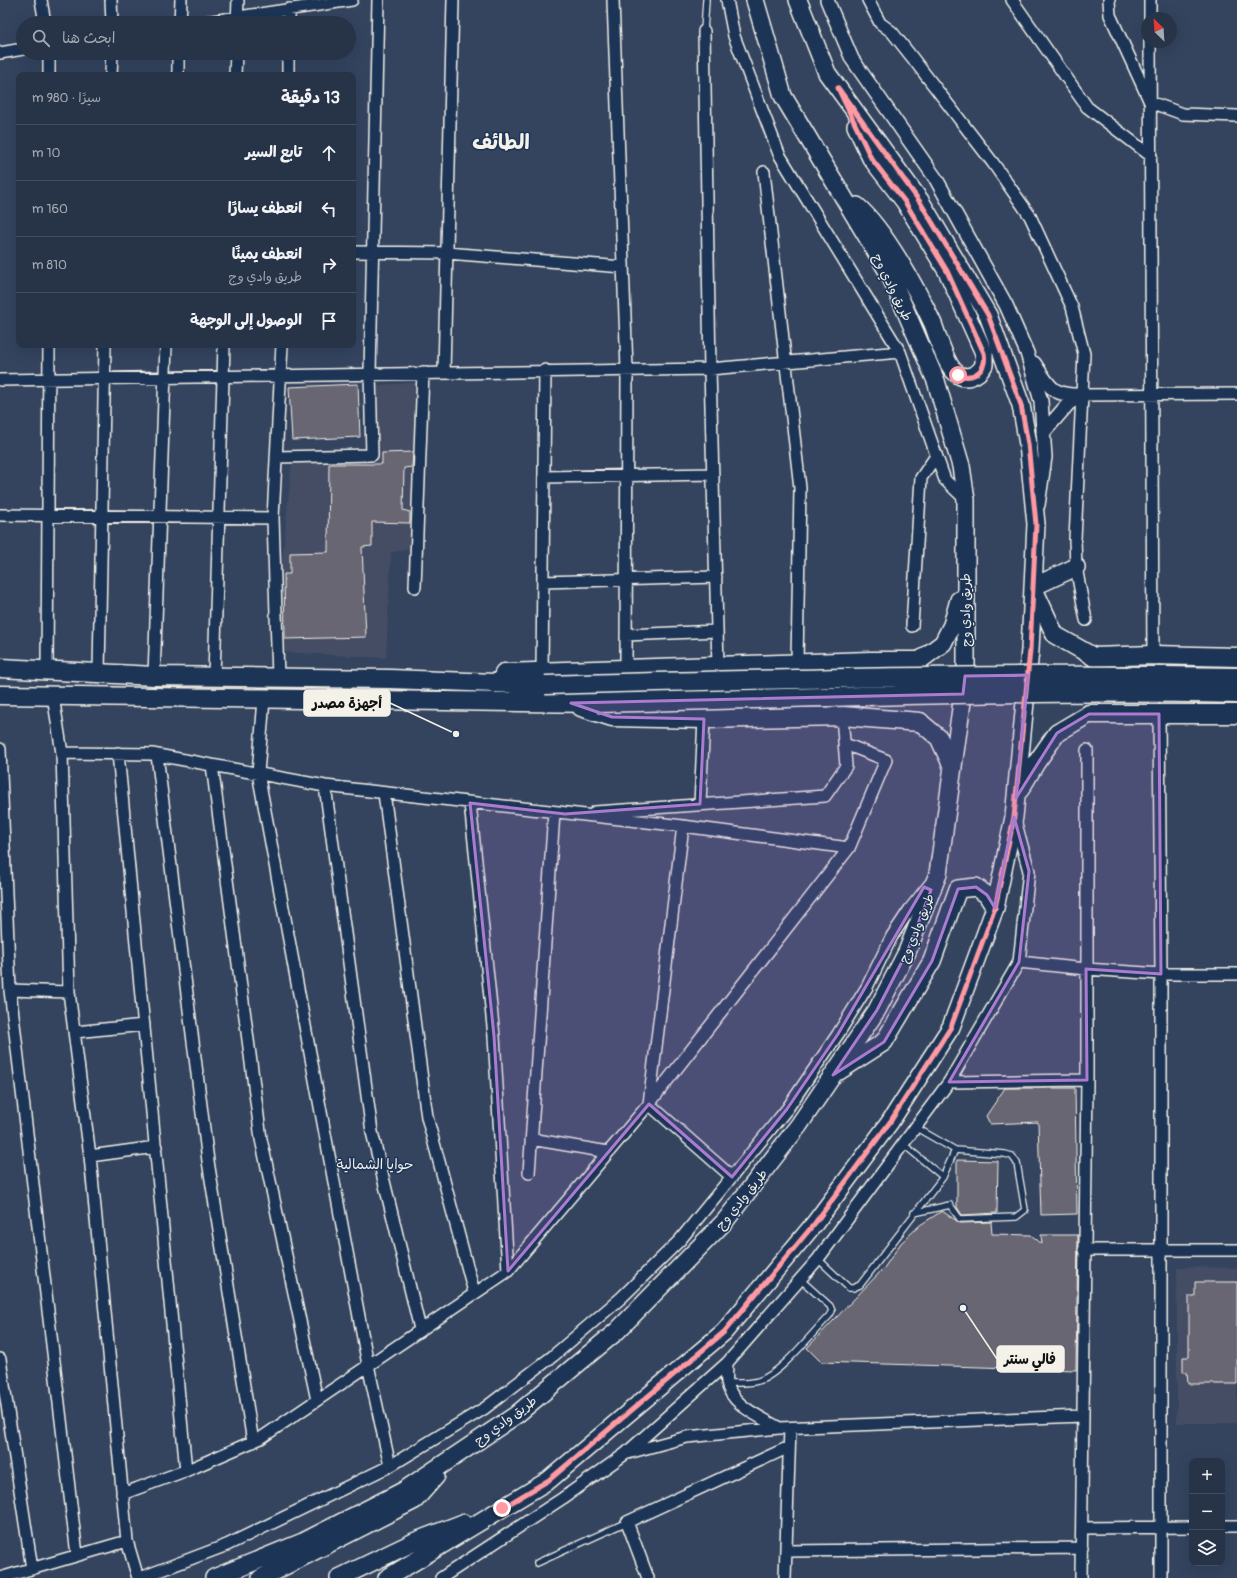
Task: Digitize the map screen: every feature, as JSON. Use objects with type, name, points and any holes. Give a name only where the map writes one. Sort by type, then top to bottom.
[{"type":"highway","points":[[1094,657],[1153,655],[1237,657]]},
{"type":"highway","points":[[543,678],[626,669],[797,663],[919,661]]},
{"type":"highway","points":[[0,668],[154,676],[390,680],[1084,675],[1237,677]]},
{"type":"highway","points":[[0,695],[597,703],[934,694],[1154,692],[1237,694]]},
{"type":"highway","points":[[571,703],[612,717],[704,719],[842,716],[920,722]]},
{"type":"highway","points":[[1089,714],[1237,714]]},
{"type":"main road","name":"طريق وادي وج","points":[[214,1578],[310,1538],[403,1491],[516,1415],[622,1325],[725,1221],[799,1126],[877,1010],[904,958],[938,874],[966,673],[966,500],[961,466],[936,381],[890,275],[783,96],[755,0]]},
{"type":"main road","points":[[387,1578],[549,1480],[724,1332],[815,1223],[890,1122],[951,1027],[995,908],[1014,817],[1030,650],[1036,524],[1028,444],[1021,405],[988,315],[920,202],[827,73],[798,0]]},
{"type":"main road","points":[[838,88],[871,158],[905,202],[947,271],[984,353],[984,365],[976,374],[964,377],[953,371],[932,322],[897,257],[866,214],[840,192]]},
{"type":"main road","points":[[1033,586],[1076,567]]},
{"type":"main road","points":[[919,661],[943,643],[952,625],[965,581]]},
{"type":"main road","points":[[1033,586],[1055,636],[1094,657]]},
{"type":"main road","points":[[1016,798],[1036,763],[1057,733],[1089,714]]},
{"type":"main road","points":[[920,722],[939,738],[953,768]]},
{"type":"main road","points":[[833,1075],[884,1042],[932,961],[958,889],[976,887],[987,895],[995,908]]},
{"type":"main road","points":[[261,1578],[414,1500],[455,1455]]},
{"type":"main road","points":[[339,1578],[416,1541],[502,1508]]},
{"type":"street","points":[[41,0],[44,16]]},
{"type":"street","points":[[111,0],[112,16]]},
{"type":"street","points":[[180,16],[181,0]]},
{"type":"street","points":[[237,16],[238,0]]},
{"type":"street","points":[[256,16],[289,9],[352,0]]},
{"type":"street","points":[[276,457],[372,455],[370,373],[378,0]]},
{"type":"street","points":[[444,372],[453,0]]},
{"type":"street","points":[[613,0],[627,369],[626,669]]},
{"type":"street","points":[[726,0],[734,36],[779,154],[900,352],[945,480],[966,500]]},
{"type":"street","points":[[827,0],[852,59],[936,179],[1006,305],[1027,353],[1041,401],[1045,457],[1036,524]]},
{"type":"street","points":[[868,0],[880,23],[892,32],[912,56],[993,162],[1030,216],[1072,307],[1084,354],[1075,539],[1076,567],[1086,620]]},
{"type":"street","points":[[1012,0],[1087,107],[1151,156]]},
{"type":"street","points":[[1109,0],[1110,14],[1150,102],[1183,114],[1237,116]]},
{"type":"street","points":[[1150,0],[1150,12]]},
{"type":"street","points":[[289,9],[289,16]]},
{"type":"street","points":[[704,31],[710,369],[718,666]]},
{"type":"street","points":[[1150,48],[1153,655]]},
{"type":"street","points":[[0,53],[16,50]]},
{"type":"street","points":[[49,60],[49,72]]},
{"type":"street","points":[[111,72],[112,60]]},
{"type":"street","points":[[178,60],[178,72]]},
{"type":"street","points":[[235,72],[236,60]]},
{"type":"street","points":[[288,60],[288,72]]},
{"type":"street","points":[[764,172],[787,362],[800,488],[797,663]]},
{"type":"street","points":[[356,252],[447,253],[623,267]]},
{"type":"street","points":[[48,670],[47,515],[49,348]]},
{"type":"street","points":[[99,672],[105,348]]},
{"type":"street","points":[[154,676],[166,348]]},
{"type":"street","points":[[214,677],[224,348]]},
{"type":"street","points":[[278,678],[273,518],[282,348]]},
{"type":"street","points":[[0,380],[545,370],[710,369],[900,352]]},
{"type":"street","points":[[1027,353],[1051,389],[1065,396],[1237,394]]},
{"type":"street","points":[[543,678],[545,370]]},
{"type":"street","points":[[415,588],[423,372]]},
{"type":"street","points":[[1043,433],[1069,403],[1083,395]]},
{"type":"street","points":[[912,626],[921,478],[936,456]]},
{"type":"street","points":[[544,477],[713,474]]},
{"type":"street","points":[[0,514],[273,518]]},
{"type":"street","points":[[543,582],[716,576]]},
{"type":"street","points":[[626,634],[717,631]]},
{"type":"street","points":[[53,696],[62,753],[69,992],[90,1156],[127,1541],[139,1578],[227,1545],[390,1466],[485,1408],[564,1346],[621,1298],[680,1240],[787,1109],[834,1040],[867,987],[892,936],[910,909],[938,874]]},
{"type":"street","points":[[264,699],[258,773],[368,1365],[390,1466]]},
{"type":"street","points":[[1159,714],[1161,974],[1161,1578]]},
{"type":"street","points":[[560,813],[825,796],[846,766],[842,716]]},
{"type":"street","points":[[700,804],[704,719]]},
{"type":"street","points":[[122,1494],[186,1471],[253,1442],[474,1292],[508,1271],[649,1104],[849,848],[886,760],[845,744]]},
{"type":"street","points":[[0,749],[10,990],[77,1556]]},
{"type":"street","points":[[1081,1578],[1087,1080],[1087,750]]},
{"type":"street","points":[[62,753],[158,754],[325,786],[683,826],[849,848]]},
{"type":"street","points":[[118,753],[186,1471]]},
{"type":"street","points":[[158,754],[208,1161],[253,1442]]},
{"type":"street","points":[[212,765],[261,1139],[317,1400]]},
{"type":"street","points":[[325,786],[372,1132],[420,1329]]},
{"type":"street","points":[[384,793],[427,1117],[474,1292]]},
{"type":"street","points":[[470,803],[494,1036],[508,1271]]},
{"type":"street","points":[[529,1173],[560,813]]},
{"type":"street","points":[[441,1578],[563,1498],[625,1454],[726,1364],[818,1258],[949,1082],[1019,962],[1029,871],[1014,817]]},
{"type":"street","points":[[649,1104],[683,826]]},
{"type":"street","points":[[1019,962],[1086,970],[1161,974],[1237,974]]},
{"type":"street","points":[[10,990],[69,992]]},
{"type":"street","points":[[75,1032],[144,1025]]},
{"type":"street","points":[[949,1082],[1087,1080]]},
{"type":"street","points":[[649,1104],[732,1177]]},
{"type":"street","points":[[531,1138],[608,1152]]},
{"type":"street","points":[[90,1156],[156,1147]]},
{"type":"street","points":[[1084,1250],[1237,1250]]},
{"type":"street","points":[[0,1359],[32,1569]]},
{"type":"street","points":[[726,1364],[727,1383],[732,1395],[744,1407],[784,1428],[789,1447],[786,1578]]},
{"type":"street","points":[[625,1454],[687,1437],[784,1428],[1083,1416]]},
{"type":"street","points":[[648,1578],[627,1522],[789,1447]]},
{"type":"street","points":[[1225,1526],[1237,1526]]},
{"type":"street","points":[[1082,1528],[1189,1527]]},
{"type":"street","points":[[0,1578],[127,1541]]},
{"type":"street","points":[[786,1551],[1082,1548]]},
{"type":"lane","points":[[704,31],[706,0]]},
{"type":"lane","points":[[914,1213],[950,1205],[960,1219],[968,1219],[1016,1217],[1025,1210],[1017,1163],[1012,1156],[1005,1154],[955,1150],[915,1127]]},
{"type":"lane","points":[[902,1144],[943,1177]]},
{"type":"lane","points":[[818,1258],[849,1288],[860,1285],[943,1177],[955,1150]]},
{"type":"lane","points":[[727,1383],[758,1382],[768,1378],[779,1369],[832,1312],[830,1306],[800,1279]]},
{"type":"lane","points":[[537,1563],[627,1522]]},
{"type":"highlighted area","points":[[1028,675],[1016,798],[1057,733],[1089,714],[1159,714],[1161,974],[1086,969],[1087,1080],[949,1082],[1019,962],[1029,871],[1014,817],[995,908],[987,895],[976,887],[958,889],[932,961],[884,1042],[833,1075],[877,1010],[907,952],[931,890],[924,887],[838,1034],[787,1109],[732,1177],[649,1104],[508,1271],[494,1036],[470,803],[565,814],[700,804],[704,719],[612,717],[571,703],[963,694],[965,676]]},
{"type":"shaded area","points":[[416,383],[413,549],[391,552],[386,658],[281,652],[282,563],[292,463],[376,460],[378,385]]},
{"type":"shaded area","points":[[1177,1267],[1237,1268],[1237,1423],[1177,1423]]},
{"type":"building","points":[[358,384],[360,437],[292,440],[289,387]]},
{"type":"building","points":[[413,452],[412,467],[404,468],[403,510],[410,512],[410,523],[372,522],[372,546],[362,547],[366,637],[285,639],[284,574],[290,574],[290,553],[328,552],[329,464],[382,464],[382,453]]},
{"type":"building","points":[[1005,1088],[1075,1088],[1077,1214],[1041,1215],[1038,1122],[990,1124],[986,1116]]},
{"type":"building","points":[[957,1160],[998,1161],[997,1213],[962,1215],[957,1207]]},
{"type":"building","points":[[942,1211],[960,1223],[991,1222],[992,1234],[1031,1235],[1042,1244],[1041,1235],[1078,1235],[1076,1370],[821,1362],[807,1348],[884,1268],[901,1243],[920,1225]]},
{"type":"building","points":[[1195,1282],[1237,1282],[1237,1384],[1188,1384],[1187,1372],[1183,1372],[1183,1357],[1189,1357],[1189,1296],[1195,1296]]},
{"type":"place","name":"أجهزة مصدر","points":[[456,734]]},
{"type":"place","name":"فالي سنتر","points":[[963,1308]]},
{"type":"district","name":"الطائف","points":[[501,142]]},
{"type":"district","name":"حوايا الشمالية","points":[[375,1164]]},
{"type":"route","points":[[502,1508],[549,1480],[724,1332],[815,1223],[890,1122],[951,1027],[995,908],[1014,817],[1030,650],[1036,524],[1028,444],[1021,405],[1011,373],[988,315],[920,202],[838,88],[871,158],[905,202],[947,271],[984,353],[984,365],[981,370],[970,377],[958,375]]}]
